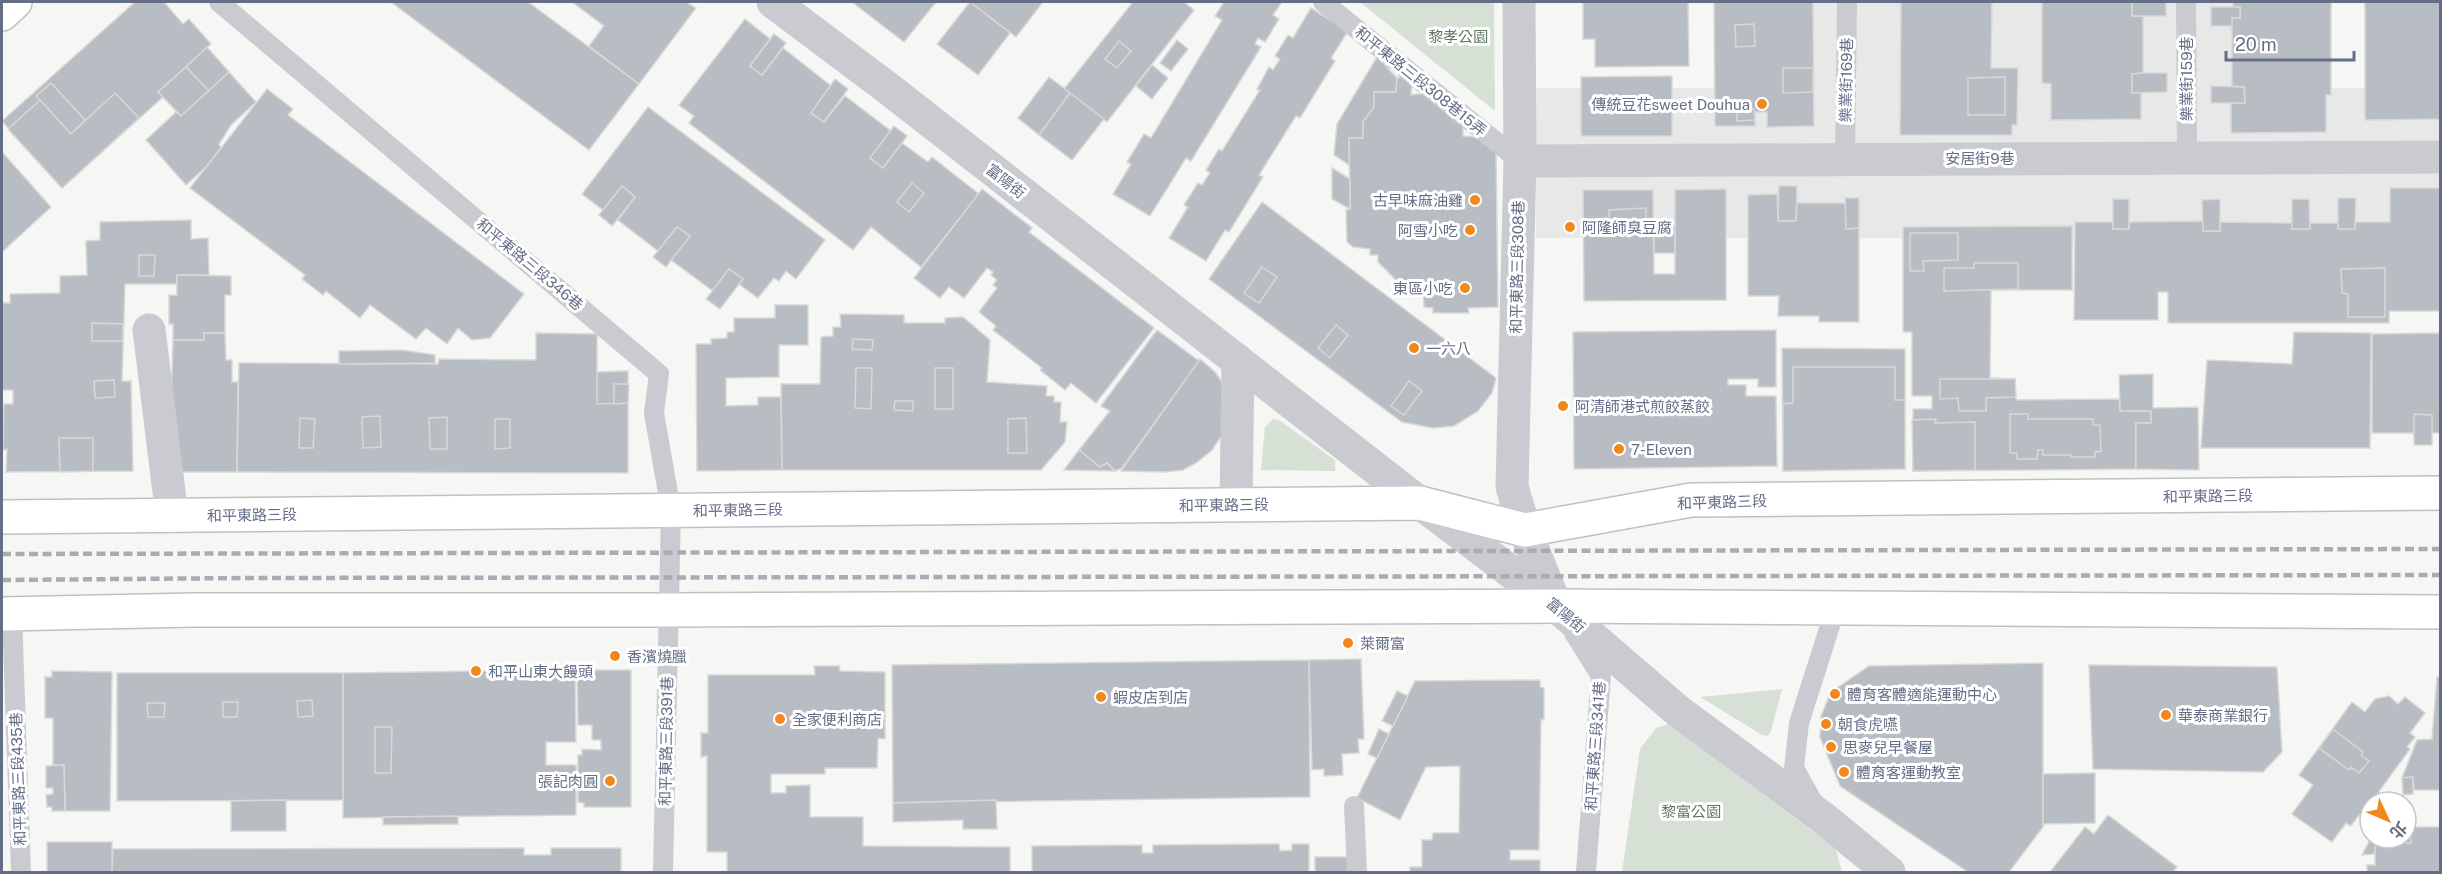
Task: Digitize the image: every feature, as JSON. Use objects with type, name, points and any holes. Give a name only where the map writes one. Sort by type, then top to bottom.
[{"type":"main road","points":[[2,14],[15,2]]},
{"type":"main road","name":"和平東路三段","points":[[2,517],[1420,504],[1525,530],[1691,500],[2440,494]]},
{"type":"main road","points":[[7,614],[194,610],[1556,606],[2440,612]]},
{"type":"street","name":"富陽街","points":[[773,2],[1420,504],[1556,606],[1678,711],[1822,817],[1889,873]]},
{"type":"street","name":"和平東路三段308巷","points":[[1519,2],[1520,160],[1512,487],[1525,530]]},
{"type":"street","name":"安居街9巷","points":[[1520,160],[2440,157]]},
{"type":"street","points":[[149,330],[172,516]]},
{"type":"street","points":[[1236,505],[1238,361]]},
{"type":"street","name":"和平東路三段341巷","points":[[1525,530],[1556,606]]},
{"type":"lane","name":"和平東路三段346巷","points":[[219,2],[660,374],[654,413],[671,510],[668,610]]},
{"type":"lane","name":"和平東路三段308巷15弄","points":[[1323,2],[1520,160]]},
{"type":"lane","name":"樂業街169巷","points":[[1845,159],[1847,2]]},
{"type":"lane","name":"樂業街159巷","points":[[2186,2],[2187,157]]},
{"type":"lane","name":"和平東路三段341巷","points":[[1556,606],[1601,676],[1586,873]]},
{"type":"lane","points":[[1822,817],[1794,768],[1799,723],[1836,608]]},
{"type":"lane","name":"和平東路三段391巷","points":[[663,873],[668,610]]},
{"type":"lane","name":"和平東路三段435巷","points":[[7,614],[21,873]]},
{"type":"lane","points":[[1354,806],[1357,873]]},
{"type":"shaded area","points":[[1765,2],[2283,2],[2284,88],[2440,88],[2440,238],[1536,238],[1536,88],[1765,88]]},
{"type":"green space","name":"黎孝公園","points":[[1360,2],[1494,2],[1495,111]]},
{"type":"green space","points":[[1273,419],[1279,420],[1335,460],[1335,471],[1261,470],[1265,427]]},
{"type":"green space","points":[[1782,689],[1768,736],[1762,735],[1700,697]]},
{"type":"green space","name":"黎富公園","points":[[1669,724],[1836,850],[1842,872],[1622,872],[1640,749],[1656,728]]},
{"type":"building","points":[[135,2],[164,2],[183,24],[189,19],[211,44],[158,92],[163,97],[62,188],[2,121]]},
{"type":"building","points":[[391,2],[528,2],[639,84],[589,150]]},
{"type":"building","points":[[572,2],[686,2],[696,8],[639,84],[589,46],[604,26]]},
{"type":"building","points":[[852,2],[936,2],[904,42]]},
{"type":"building","points":[[969,2],[1043,2],[1016,37]]},
{"type":"building","points":[[970,2],[1010,33],[978,75],[937,44]]},
{"type":"building","points":[[1133,2],[1184,2],[1194,10],[1107,122],[1064,89]]},
{"type":"building","points":[[1224,2],[1282,2],[1273,15],[1279,19],[1265,42],[1258,38],[1255,44],[1261,47],[1191,161],[1186,158],[1150,216],[1113,194],[1131,164],[1127,162],[1144,134],[1151,138],[1222,20],[1215,16]]},
{"type":"building","points":[[1583,2],[1688,2],[1689,66],[1595,67],[1595,39],[1583,39]]},
{"type":"building","points":[[1714,2],[1813,2],[1814,126],[1767,127],[1767,112],[1755,112],[1755,126],[1715,126]]},
{"type":"building","points":[[1901,2],[1992,2],[1991,68],[2018,68],[2017,125],[2012,125],[2012,135],[1900,135]]},
{"type":"building","points":[[2042,2],[2132,2],[2132,16],[2143,16],[2143,73],[2132,74],[2132,93],[2141,92],[2141,119],[2051,120],[2051,84],[2042,83]]},
{"type":"building","points":[[2132,2],[2166,2],[2166,16],[2132,16]]},
{"type":"building","points":[[2233,2],[2331,2],[2331,95],[2326,95],[2326,132],[2231,133],[2231,103],[2245,103],[2244,87],[2232,86],[2232,18],[2240,18],[2240,7],[2233,7]]},
{"type":"building","points":[[2365,2],[2440,2],[2440,119],[2365,120]]},
{"type":"building","points":[[2211,7],[2240,7],[2240,18],[2232,18],[2232,26],[2211,26]]},
{"type":"building","points":[[1311,8],[1348,31],[1331,58],[1335,61],[1300,118],[1296,116],[1259,175],[1263,177],[1229,232],[1225,230],[1206,261],[1169,238],[1188,207],[1184,205],[1198,183],[1202,185],[1210,173],[1206,170],[1219,149],[1222,151],[1260,90],[1257,89],[1269,67],[1273,70],[1280,59],[1275,56],[1288,35],[1293,38]]},
{"type":"building","points":[[745,19],[770,39],[750,66],[762,75],[783,48],[831,86],[811,113],[824,122],[845,96],[891,131],[870,158],[883,168],[902,143],[928,162],[932,157],[979,194],[921,267],[871,227],[853,250],[689,123],[694,116],[679,105]]},
{"type":"building","points":[[1754,24],[1755,46],[1736,47],[1735,25]]},
{"type":"building","points":[[774,34],[786,43],[762,75],[750,66]]},
{"type":"building","points":[[1177,40],[1188,49],[1171,71],[1160,63]]},
{"type":"building","points":[[1119,41],[1131,51],[1117,68],[1105,59]]},
{"type":"building","points":[[207,47],[229,72],[209,91],[186,67]]},
{"type":"building","points":[[1377,57],[1397,78],[1396,92],[1374,92],[1374,107],[1363,122],[1363,138],[1349,138],[1351,166],[1334,155],[1337,124]]},
{"type":"building","points":[[1152,65],[1168,78],[1152,99],[1136,86]]},
{"type":"building","points":[[186,67],[209,91],[181,116],[158,92]]},
{"type":"building","points":[[1783,68],[1813,68],[1813,92],[1783,93]]},
{"type":"building","points":[[229,72],[256,102],[231,125],[219,144],[221,148],[207,166],[186,185],[146,140],[176,112],[181,116]]},
{"type":"building","points":[[2167,73],[2167,92],[2132,93],[2132,74]]},
{"type":"building","points":[[1413,74],[1411,95],[1428,93],[1463,121],[1463,136],[1487,138],[1496,151],[1498,307],[1468,308],[1469,313],[1433,313],[1433,308],[1424,307],[1423,281],[1398,282],[1378,262],[1378,255],[1370,255],[1370,249],[1353,247],[1347,242],[1346,210],[1350,209],[1349,138],[1363,138],[1363,122],[1374,107],[1374,92],[1396,92],[1397,78]]},
{"type":"building","points":[[1672,76],[1672,136],[1581,136],[1581,77]]},
{"type":"building","points":[[1049,77],[1070,93],[1039,135],[1018,118]]},
{"type":"building","points":[[2005,77],[2005,115],[1968,115],[1968,78]]},
{"type":"building","points":[[835,79],[848,89],[824,122],[811,113]]},
{"type":"building","points":[[51,83],[85,120],[71,134],[36,96]]},
{"type":"building","points":[[2211,86],[2244,87],[2245,103],[2211,103]]},
{"type":"building","points":[[267,89],[293,109],[288,115],[524,294],[490,338],[472,340],[458,328],[447,344],[426,328],[416,339],[370,305],[360,318],[326,291],[323,295],[302,279],[305,275],[190,188]]},
{"type":"building","points":[[115,93],[139,118],[62,188],[8,129],[40,100],[71,134]]},
{"type":"building","points":[[1070,93],[1104,119],[1072,160],[1039,135]]},
{"type":"building","points":[[648,107],[825,240],[796,279],[786,271],[779,281],[774,278],[758,298],[739,284],[743,279],[729,269],[713,291],[671,260],[690,236],[677,227],[658,251],[618,220],[635,197],[622,186],[603,210],[582,194]]},
{"type":"building","points":[[1754,109],[1755,120],[1737,121],[1737,110]]},
{"type":"building","points":[[894,126],[907,136],[883,168],[870,158]]},
{"type":"building","points":[[2,152],[51,207],[2,252]]},
{"type":"building","points":[[1332,168],[1350,179],[1350,209],[1332,199]]},
{"type":"building","points":[[912,183],[924,193],[909,212],[897,202]]},
{"type":"building","points":[[622,186],[635,197],[612,226],[599,215]]},
{"type":"building","points":[[1779,186],[1797,186],[1796,221],[1778,221]]},
{"type":"building","points":[[2390,188],[2440,188],[2440,311],[2389,311],[2389,323],[2168,323],[2168,292],[2158,292],[2158,320],[2074,320],[2075,222],[2113,222],[2113,229],[2129,229],[2130,222],[2203,221],[2203,231],[2220,231],[2220,222],[2292,223],[2292,229],[2310,229],[2310,223],[2338,223],[2338,229],[2355,229],[2356,222],[2390,222]]},
{"type":"building","points":[[982,189],[1032,228],[1029,232],[1154,328],[1096,403],[1071,383],[1065,390],[1040,370],[1042,368],[993,330],[996,326],[979,312],[997,288],[993,285],[997,280],[991,275],[993,272],[987,268],[964,298],[949,287],[940,298],[914,278]]},
{"type":"building","points":[[1726,189],[1726,300],[1584,301],[1583,190],[1653,190],[1654,274],[1675,274],[1675,190]]},
{"type":"building","points":[[1777,194],[1778,221],[1796,221],[1797,203],[1846,203],[1846,229],[1859,228],[1859,322],[1819,322],[1819,316],[1778,316],[1779,296],[1748,296],[1748,195]]},
{"type":"building","points":[[1845,198],[1859,198],[1859,228],[1846,229]]},
{"type":"building","points":[[2338,198],[2356,198],[2355,229],[2338,229]]},
{"type":"building","points":[[2113,199],[2129,199],[2129,229],[2113,229]]},
{"type":"building","points":[[2220,199],[2220,231],[2203,231],[2202,200]]},
{"type":"building","points":[[2292,199],[2309,199],[2310,229],[2292,229]]},
{"type":"building","points":[[1262,202],[1496,378],[1492,393],[1478,411],[1454,426],[1433,428],[1402,422],[1209,279]]},
{"type":"building","points":[[1646,208],[1646,227],[1610,229],[1609,210]]},
{"type":"building","points":[[191,220],[191,239],[208,238],[209,275],[177,275],[177,284],[125,284],[122,381],[131,381],[133,471],[6,472],[7,449],[3,450],[4,404],[13,404],[13,390],[2,390],[2,303],[10,303],[10,294],[60,293],[60,276],[87,275],[86,241],[100,240],[100,222]]},
{"type":"building","points":[[1654,220],[1675,220],[1675,253],[1654,253]]},
{"type":"building","points":[[2037,226],[2072,226],[2072,249],[2036,249]]},
{"type":"building","points":[[2072,226],[2072,290],[1991,290],[1990,378],[2015,379],[2016,400],[2119,399],[2120,411],[2151,411],[2151,423],[2136,423],[2136,469],[1913,471],[1913,409],[1932,409],[1932,396],[1912,396],[1912,332],[1903,332],[1903,227]]},
{"type":"building","points":[[677,227],[690,236],[666,267],[653,257]]},
{"type":"building","points":[[1910,233],[1958,233],[1958,260],[1923,261],[1924,271],[1910,271]]},
{"type":"building","points":[[139,255],[155,255],[154,276],[139,276]]},
{"type":"building","points":[[1974,263],[2018,263],[2018,289],[1944,291],[1944,268],[1974,268]]},
{"type":"building","points":[[1262,267],[1277,277],[1259,303],[1244,293]]},
{"type":"building","points":[[2385,268],[2385,317],[2348,317],[2348,294],[2342,293],[2341,269]]},
{"type":"building","points":[[729,269],[743,279],[720,309],[706,299]]},
{"type":"building","points":[[177,275],[231,276],[231,295],[225,295],[225,333],[204,333],[204,340],[173,340],[173,324],[169,324],[169,295],[177,295]]},
{"type":"building","points":[[775,305],[808,305],[808,345],[779,345],[779,377],[726,378],[726,406],[758,405],[758,397],[781,397],[782,470],[697,471],[696,344],[711,344],[711,339],[727,338],[727,332],[734,332],[734,318],[775,318]]},
{"type":"building","points":[[840,314],[904,315],[904,323],[945,323],[945,318],[963,317],[990,340],[987,382],[1047,386],[1046,396],[1054,396],[1054,402],[1061,402],[1060,422],[1067,422],[1065,442],[1041,470],[782,470],[781,384],[820,384],[821,337],[833,336],[833,327],[841,327]]},
{"type":"building","points":[[92,323],[123,324],[123,341],[92,341]]},
{"type":"building","points":[[1336,325],[1348,335],[1330,358],[1318,348]]},
{"type":"building","points":[[1157,330],[1199,361],[1122,468],[1115,471],[1107,463],[1100,467],[1079,450],[1110,411],[1101,406]]},
{"type":"building","points":[[1776,330],[1776,387],[1758,387],[1758,379],[1728,379],[1728,385],[1746,385],[1746,396],[1776,396],[1777,466],[1574,469],[1573,332]]},
{"type":"building","points":[[2294,332],[2371,333],[2370,448],[2201,448],[2207,360],[2292,364]]},
{"type":"building","points":[[204,333],[225,333],[226,360],[232,360],[232,382],[238,382],[237,472],[169,472],[173,340],[204,340]]},
{"type":"building","points":[[536,333],[597,334],[597,372],[628,371],[628,473],[237,472],[239,363],[438,364],[439,359],[536,360]]},
{"type":"building","points":[[2440,333],[2440,433],[2372,433],[2372,334]]},
{"type":"building","points":[[853,339],[873,340],[872,350],[852,349]]},
{"type":"building","points":[[1782,348],[1905,349],[1905,469],[1783,471]]},
{"type":"building","points":[[402,350],[435,355],[435,363],[339,364],[339,351]]},
{"type":"building","points":[[1200,359],[1215,372],[1224,385],[1222,435],[1212,450],[1183,470],[1121,471]]},
{"type":"building","points":[[1793,367],[1895,367],[1895,400],[1905,400],[1905,469],[1783,471],[1783,404],[1793,403]]},
{"type":"building","points":[[856,368],[872,368],[871,409],[855,408]]},
{"type":"building","points":[[935,368],[953,368],[953,409],[935,409]]},
{"type":"building","points":[[628,371],[628,403],[597,404],[597,372]]},
{"type":"building","points":[[2153,374],[2153,408],[2198,407],[2199,470],[2136,469],[2136,423],[2151,423],[2151,411],[2120,411],[2119,375]]},
{"type":"building","points":[[1940,379],[2015,379],[2016,397],[1986,398],[1986,411],[1959,411],[1958,398],[1940,399]]},
{"type":"building","points":[[114,380],[115,397],[95,398],[94,381]]},
{"type":"building","points":[[1409,381],[1422,391],[1404,415],[1391,406]]},
{"type":"building","points":[[614,384],[629,384],[628,403],[614,404]]},
{"type":"building","points":[[895,401],[913,401],[913,411],[894,410]]},
{"type":"building","points":[[2010,414],[2028,414],[2028,419],[2093,419],[2093,425],[2100,425],[2101,451],[2095,452],[2095,457],[2071,457],[2071,455],[2043,455],[2043,450],[2038,450],[2037,459],[2017,459],[2017,453],[2010,453]]},
{"type":"building","points":[[2414,414],[2432,415],[2432,445],[2414,445]]},
{"type":"building","points":[[380,416],[381,447],[363,448],[362,417]]},
{"type":"building","points":[[447,417],[447,449],[430,449],[429,418]]},
{"type":"building","points":[[300,418],[315,419],[313,448],[299,448]]},
{"type":"building","points":[[1026,418],[1027,453],[1008,453],[1008,419]]},
{"type":"building","points":[[495,419],[510,419],[510,448],[495,449]]},
{"type":"building","points":[[1936,419],[1935,423],[1975,422],[1975,470],[1913,471],[1912,420]]},
{"type":"building","points":[[59,438],[93,438],[93,471],[60,472]]},
{"type":"building","points":[[1079,450],[1100,467],[1107,463],[1115,471],[1064,470]]},
{"type":"building","points":[[1361,659],[1364,739],[1358,739],[1359,753],[1342,754],[1343,775],[1324,776],[1324,769],[1312,770],[1309,660]]},
{"type":"building","points":[[1309,660],[1310,797],[893,803],[892,665]]},
{"type":"building","points":[[2043,663],[2043,827],[2009,872],[1968,872],[1840,786],[1820,737],[1821,716],[1831,692],[1869,666]]},
{"type":"building","points":[[2089,665],[2277,667],[2282,752],[2263,772],[2093,769]]},
{"type":"building","points":[[814,666],[839,666],[840,671],[885,672],[885,739],[878,738],[877,768],[825,768],[825,774],[771,774],[771,793],[786,793],[786,786],[810,785],[810,817],[863,817],[863,846],[1010,847],[1010,872],[727,872],[727,852],[707,852],[707,756],[701,757],[701,733],[708,733],[708,675],[815,675]]},
{"type":"building","points":[[575,670],[576,742],[546,742],[546,765],[576,765],[576,815],[343,818],[343,673]]},
{"type":"building","points":[[577,670],[631,670],[631,807],[584,807],[584,803],[578,802],[578,755],[582,755],[582,749],[601,750],[601,740],[592,740],[592,725],[578,725]]},
{"type":"building","points":[[52,671],[112,672],[110,811],[65,811],[64,765],[53,765],[53,718],[45,718],[45,677],[52,677]]},
{"type":"building","points":[[117,673],[343,673],[343,800],[117,801]]},
{"type":"building","points":[[2437,677],[2440,677],[2440,790],[2414,790],[2413,777],[2402,778],[2417,740],[2432,739]]},
{"type":"building","points":[[1540,680],[1540,687],[1544,688],[1544,720],[1541,719],[1539,850],[1510,850],[1510,860],[1540,860],[1540,872],[1410,872],[1410,867],[1422,867],[1422,840],[1432,840],[1433,833],[1459,833],[1460,766],[1426,767],[1400,820],[1357,798],[1415,681]]},
{"type":"building","points":[[1397,691],[1408,696],[1393,726],[1382,721]]},
{"type":"building","points":[[2389,696],[2398,704],[2405,697],[2425,713],[2410,733],[2415,737],[2407,747],[2410,749],[2380,790],[2358,790],[2358,816],[2351,826],[2346,823],[2332,842],[2292,814],[2313,785],[2299,775],[2352,702],[2365,712],[2375,699]]},
{"type":"building","points":[[312,700],[313,716],[298,717],[297,701]]},
{"type":"building","points":[[223,702],[238,702],[237,717],[223,717]]},
{"type":"building","points":[[147,703],[165,703],[164,717],[148,717]]},
{"type":"building","points":[[375,727],[392,727],[391,773],[375,773]]},
{"type":"building","points":[[1379,729],[1389,734],[1377,758],[1368,754]]},
{"type":"building","points":[[2333,729],[2363,752],[2361,755],[2369,761],[2359,773],[2351,767],[2349,770],[2319,748]]},
{"type":"building","points":[[64,765],[65,811],[52,811],[52,807],[47,807],[46,795],[53,794],[53,788],[46,788],[46,766]]},
{"type":"building","points":[[2095,773],[2095,823],[2043,824],[2043,774]]},
{"type":"building","points":[[2413,777],[2413,790],[2403,790],[2402,778]]},
{"type":"building","points":[[286,800],[286,831],[231,831],[231,801]]},
{"type":"building","points":[[996,800],[997,829],[963,829],[963,820],[893,822],[893,803]]},
{"type":"building","points":[[2108,815],[2177,867],[2173,872],[2050,872],[2085,827],[2094,834]]},
{"type":"building","points":[[458,816],[458,824],[383,825],[383,817]]},
{"type":"building","points":[[2418,827],[2440,827],[2440,872],[2367,872],[2367,865],[2375,865],[2375,850],[2418,850]]},
{"type":"building","points":[[47,842],[112,842],[112,872],[47,872]]},
{"type":"building","points":[[1279,844],[1280,851],[1292,850],[1292,844],[1309,844],[1309,872],[1032,872],[1032,846],[1142,845],[1142,853],[1153,853],[1153,845]]},
{"type":"building","points":[[524,848],[524,855],[551,855],[551,848],[621,848],[621,872],[112,872],[113,849]]},
{"type":"building","points":[[2365,850],[2375,850],[2375,854],[2362,855]]},
{"type":"building","points":[[1315,857],[1348,857],[1348,872],[1315,872]]},
{"type":"railway","points":[[2,554],[2440,549]]},
{"type":"railway","points":[[2,580],[2440,575]]},
{"type":"place","name":"傳統豆花sweet Douhua","points":[[1762,104]]},
{"type":"place","name":"古早味麻油雞","points":[[1475,200]]},
{"type":"place","name":"阿隆師臭豆腐","points":[[1570,227]]},
{"type":"place","name":"阿雪小吃","points":[[1470,230]]},
{"type":"place","name":"東區小吃","points":[[1465,288]]},
{"type":"place","name":"一六八","points":[[1414,348]]},
{"type":"place","name":"阿清師港式煎餃蒸餃","points":[[1563,406]]},
{"type":"place","name":"7-Eleven","points":[[1619,449]]},
{"type":"place","name":"萊爾富","points":[[1348,643]]},
{"type":"place","name":"香濱燒臘","points":[[615,656]]},
{"type":"place","name":"和平山東大饅頭","points":[[476,671]]},
{"type":"place","name":"體育客體適能運動中心","points":[[1835,694]]},
{"type":"place","name":"蝦皮店到店","points":[[1101,697]]},
{"type":"place","name":"華泰商業銀行","points":[[2166,715]]},
{"type":"place","name":"全家便利商店","points":[[780,719]]},
{"type":"place","name":"朝食虎嚥","points":[[1826,724]]},
{"type":"place","name":"思麥兒早餐屋","points":[[1831,747]]},
{"type":"place","name":"體育客運動教室","points":[[1844,772]]},
{"type":"place","name":"張記肉圓","points":[[610,781]]}]
